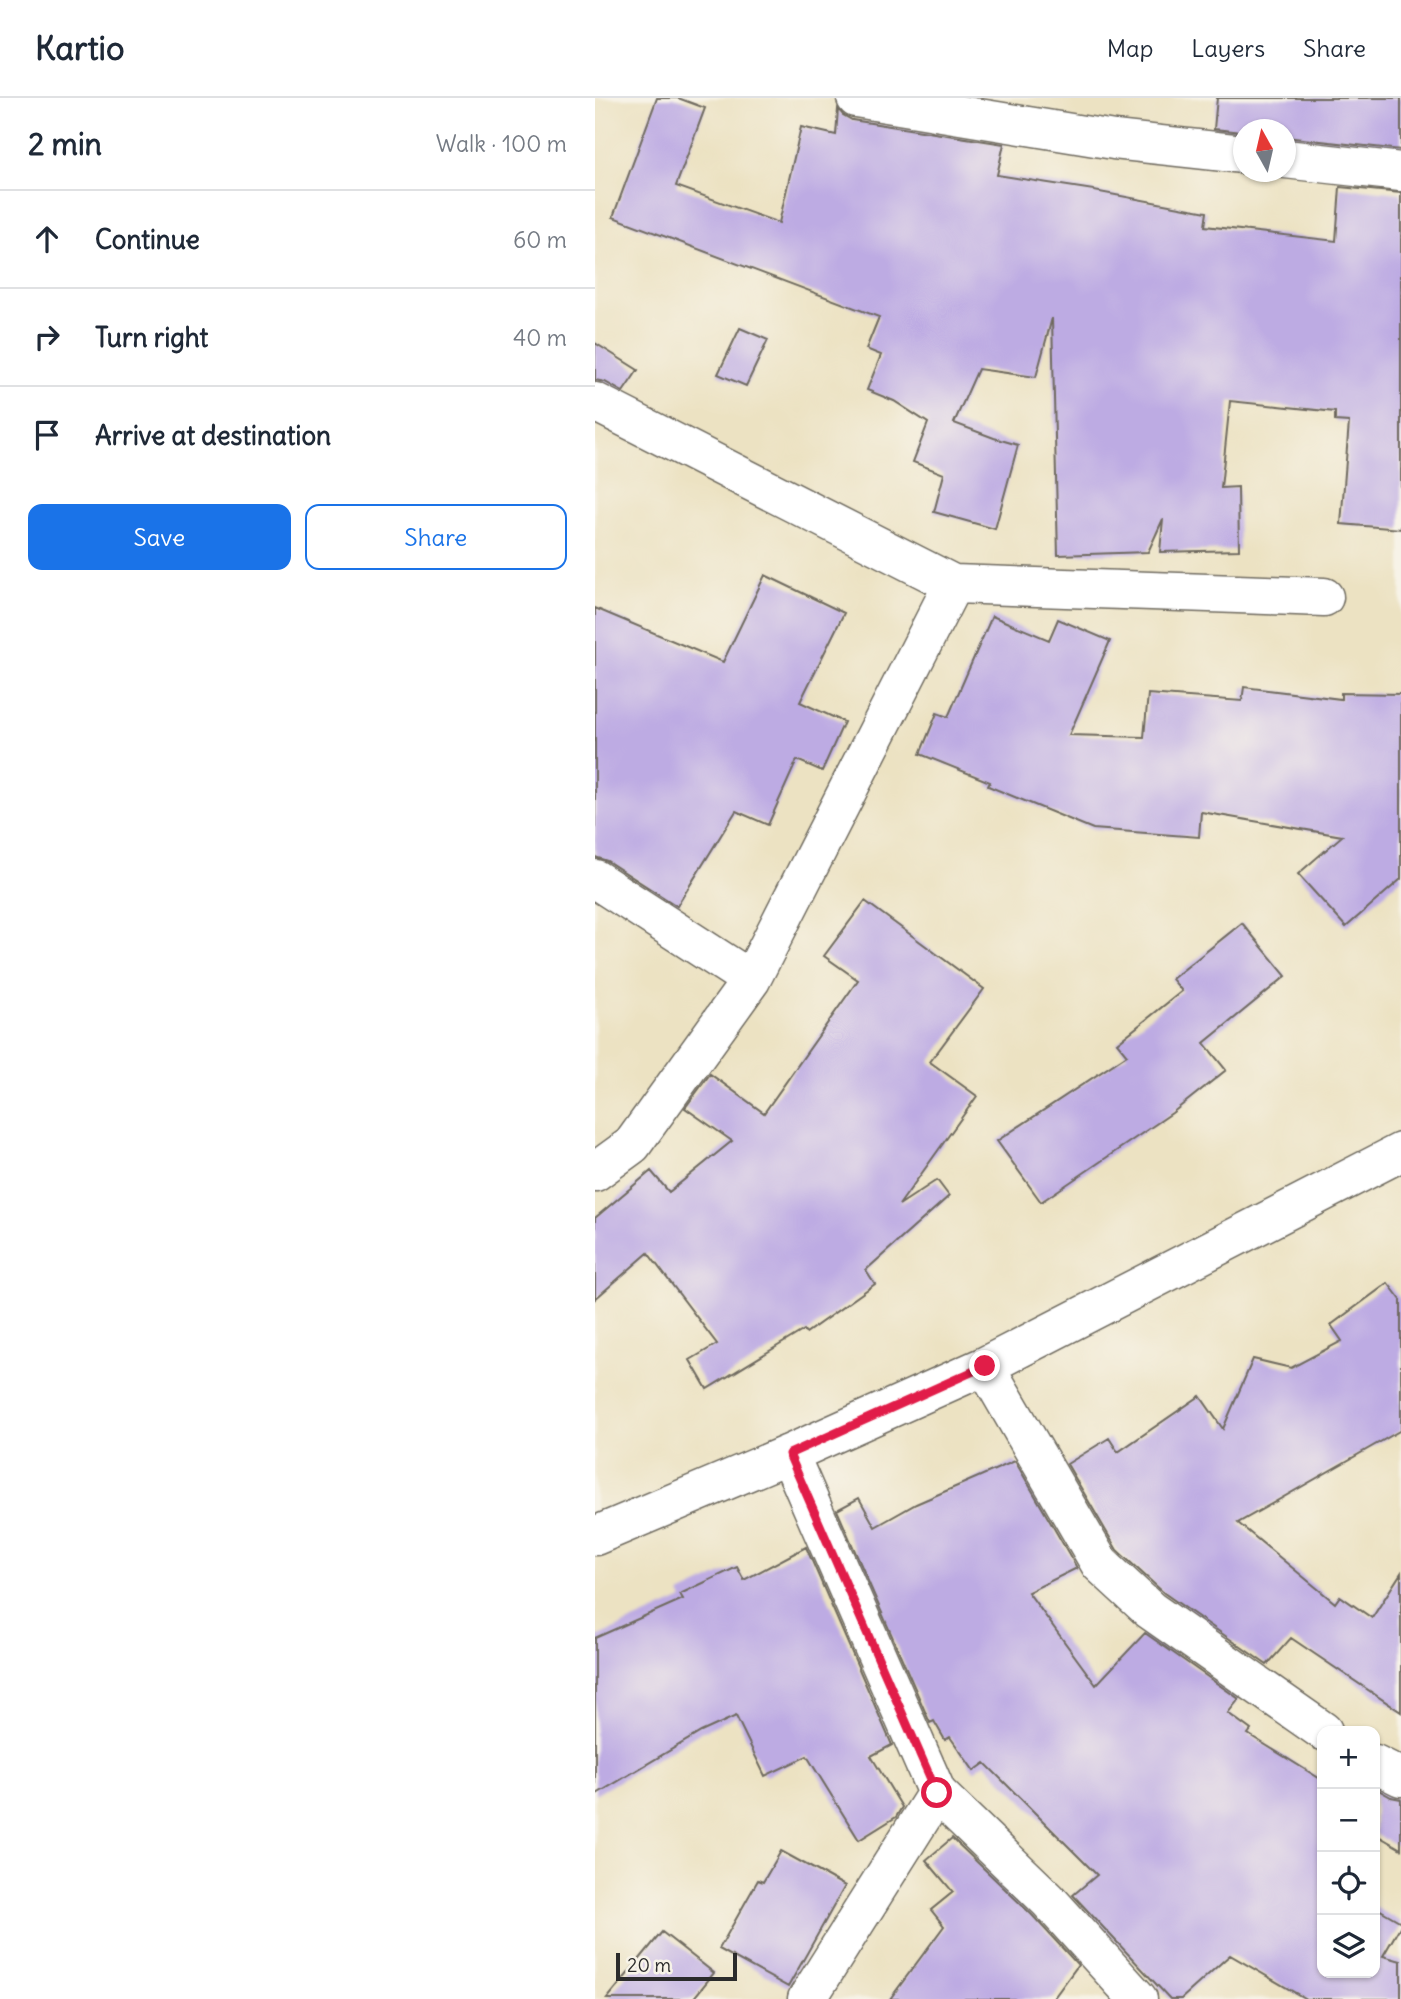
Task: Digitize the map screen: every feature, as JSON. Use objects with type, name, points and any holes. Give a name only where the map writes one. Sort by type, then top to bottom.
[{"type":"street","points":[[856,98],[1114,140],[1233,153]]},
{"type":"street","points":[[1296,160],[1401,172]]},
{"type":"street","points":[[595,402],[953,584],[1324,597]]},
{"type":"street","points":[[595,1172],[632,1145],[751,980],[953,584]]},
{"type":"street","points":[[595,878],[751,980]]},
{"type":"street","points":[[595,1536],[789,1454],[985,1366],[1401,1152]]},
{"type":"street","points":[[985,1366],[1100,1564],[1150,1610],[1317,1727]]},
{"type":"street","points":[[789,1454],[937,1793],[1048,1900],[1138,1999]]},
{"type":"street","points":[[1380,1766],[1401,1777]]},
{"type":"street","points":[[807,1999],[937,1793]]},
{"type":"building","points":[[657,98],[678,98],[705,108],[676,186],[779,223],[801,127],[836,135],[838,109],[852,120],[1004,144],[997,175],[1207,212],[1205,226],[1336,241],[1340,187],[1401,193],[1401,529],[1341,524],[1349,422],[1335,421],[1335,412],[1230,401],[1221,488],[1238,487],[1239,550],[1160,552],[1163,519],[1148,552],[1058,555],[1052,318],[1036,377],[978,369],[954,423],[1018,445],[995,529],[934,512],[944,474],[913,462],[928,423],[894,401],[867,390],[881,355],[866,349],[879,317],[613,217]]},
{"type":"building","points":[[1217,98],[1401,98],[1401,150],[1296,138],[1296,119],[1233,119],[1233,131],[1214,129]]},
{"type":"building","points":[[740,328],[768,340],[746,386],[718,374]]},
{"type":"building","points":[[595,343],[638,370],[623,392],[605,382],[595,380]]},
{"type":"building","points":[[765,575],[844,613],[800,702],[844,722],[822,771],[797,760],[768,825],[736,811],[677,906],[607,861],[595,857],[595,608],[723,662]]},
{"type":"building","points":[[992,616],[1049,640],[1058,619],[1110,641],[1069,735],[1144,737],[1148,694],[1242,701],[1244,687],[1341,699],[1341,693],[1401,694],[1401,879],[1346,927],[1298,874],[1342,836],[1201,812],[1199,837],[1093,829],[988,786],[990,782],[920,754],[937,713],[948,717]]},
{"type":"building","points":[[865,901],[984,989],[930,1062],[977,1096],[899,1205],[937,1180],[949,1196],[866,1270],[875,1284],[806,1333],[804,1330],[707,1389],[690,1360],[717,1344],[648,1253],[595,1299],[595,1218],[651,1171],[669,1192],[732,1141],[685,1108],[710,1074],[764,1113],[858,980],[824,956]]},
{"type":"building","points":[[1242,923],[1286,976],[1204,1043],[1226,1070],[1172,1113],[1041,1202],[997,1141],[1127,1055],[1117,1043],[1182,991],[1172,979]]},
{"type":"building","points":[[1388,1283],[1401,1300],[1401,1430],[1238,1523],[1335,1603],[1340,1596],[1372,1618],[1401,1573],[1401,1712],[1291,1638],[1267,1665],[1164,1593],[1117,1550],[1067,1464],[1109,1438],[1118,1452],[1200,1396],[1223,1429],[1253,1359],[1291,1368],[1342,1341],[1331,1325]]},
{"type":"building","points":[[1015,1461],[1077,1568],[1028,1592],[1096,1685],[1145,1633],[1239,1699],[1228,1713],[1251,1730],[1248,1734],[1317,1777],[1317,1978],[1380,1978],[1380,1910],[1401,1922],[1383,1956],[1401,1961],[1401,1999],[1306,1999],[1230,1955],[1181,1999],[1170,1999],[1073,1895],[1097,1875],[985,1763],[974,1771],[950,1737],[945,1740],[934,1721],[930,1723],[837,1510],[859,1498],[875,1527],[916,1504]]},
{"type":"building","points":[[806,1547],[892,1745],[871,1756],[902,1807],[896,1817],[859,1840],[807,1756],[765,1776],[736,1716],[701,1732],[595,1795],[595,1638],[683,1599],[680,1594],[737,1567],[744,1580]]},
{"type":"building","points":[[1380,1791],[1401,1799],[1401,1849],[1380,1837]]},
{"type":"building","points":[[952,1838],[1032,1915],[1078,1965],[1053,1999],[890,1999],[944,1926],[931,1910],[953,1892],[926,1860]]},
{"type":"building","points":[[781,1851],[845,1886],[788,1987],[719,1949],[758,1880],[763,1882]]},
{"type":"building","points":[[662,1932],[714,1973],[693,1999],[607,1999]]},
{"type":"route","points":[[937,1793],[789,1454],[985,1366]]}]
